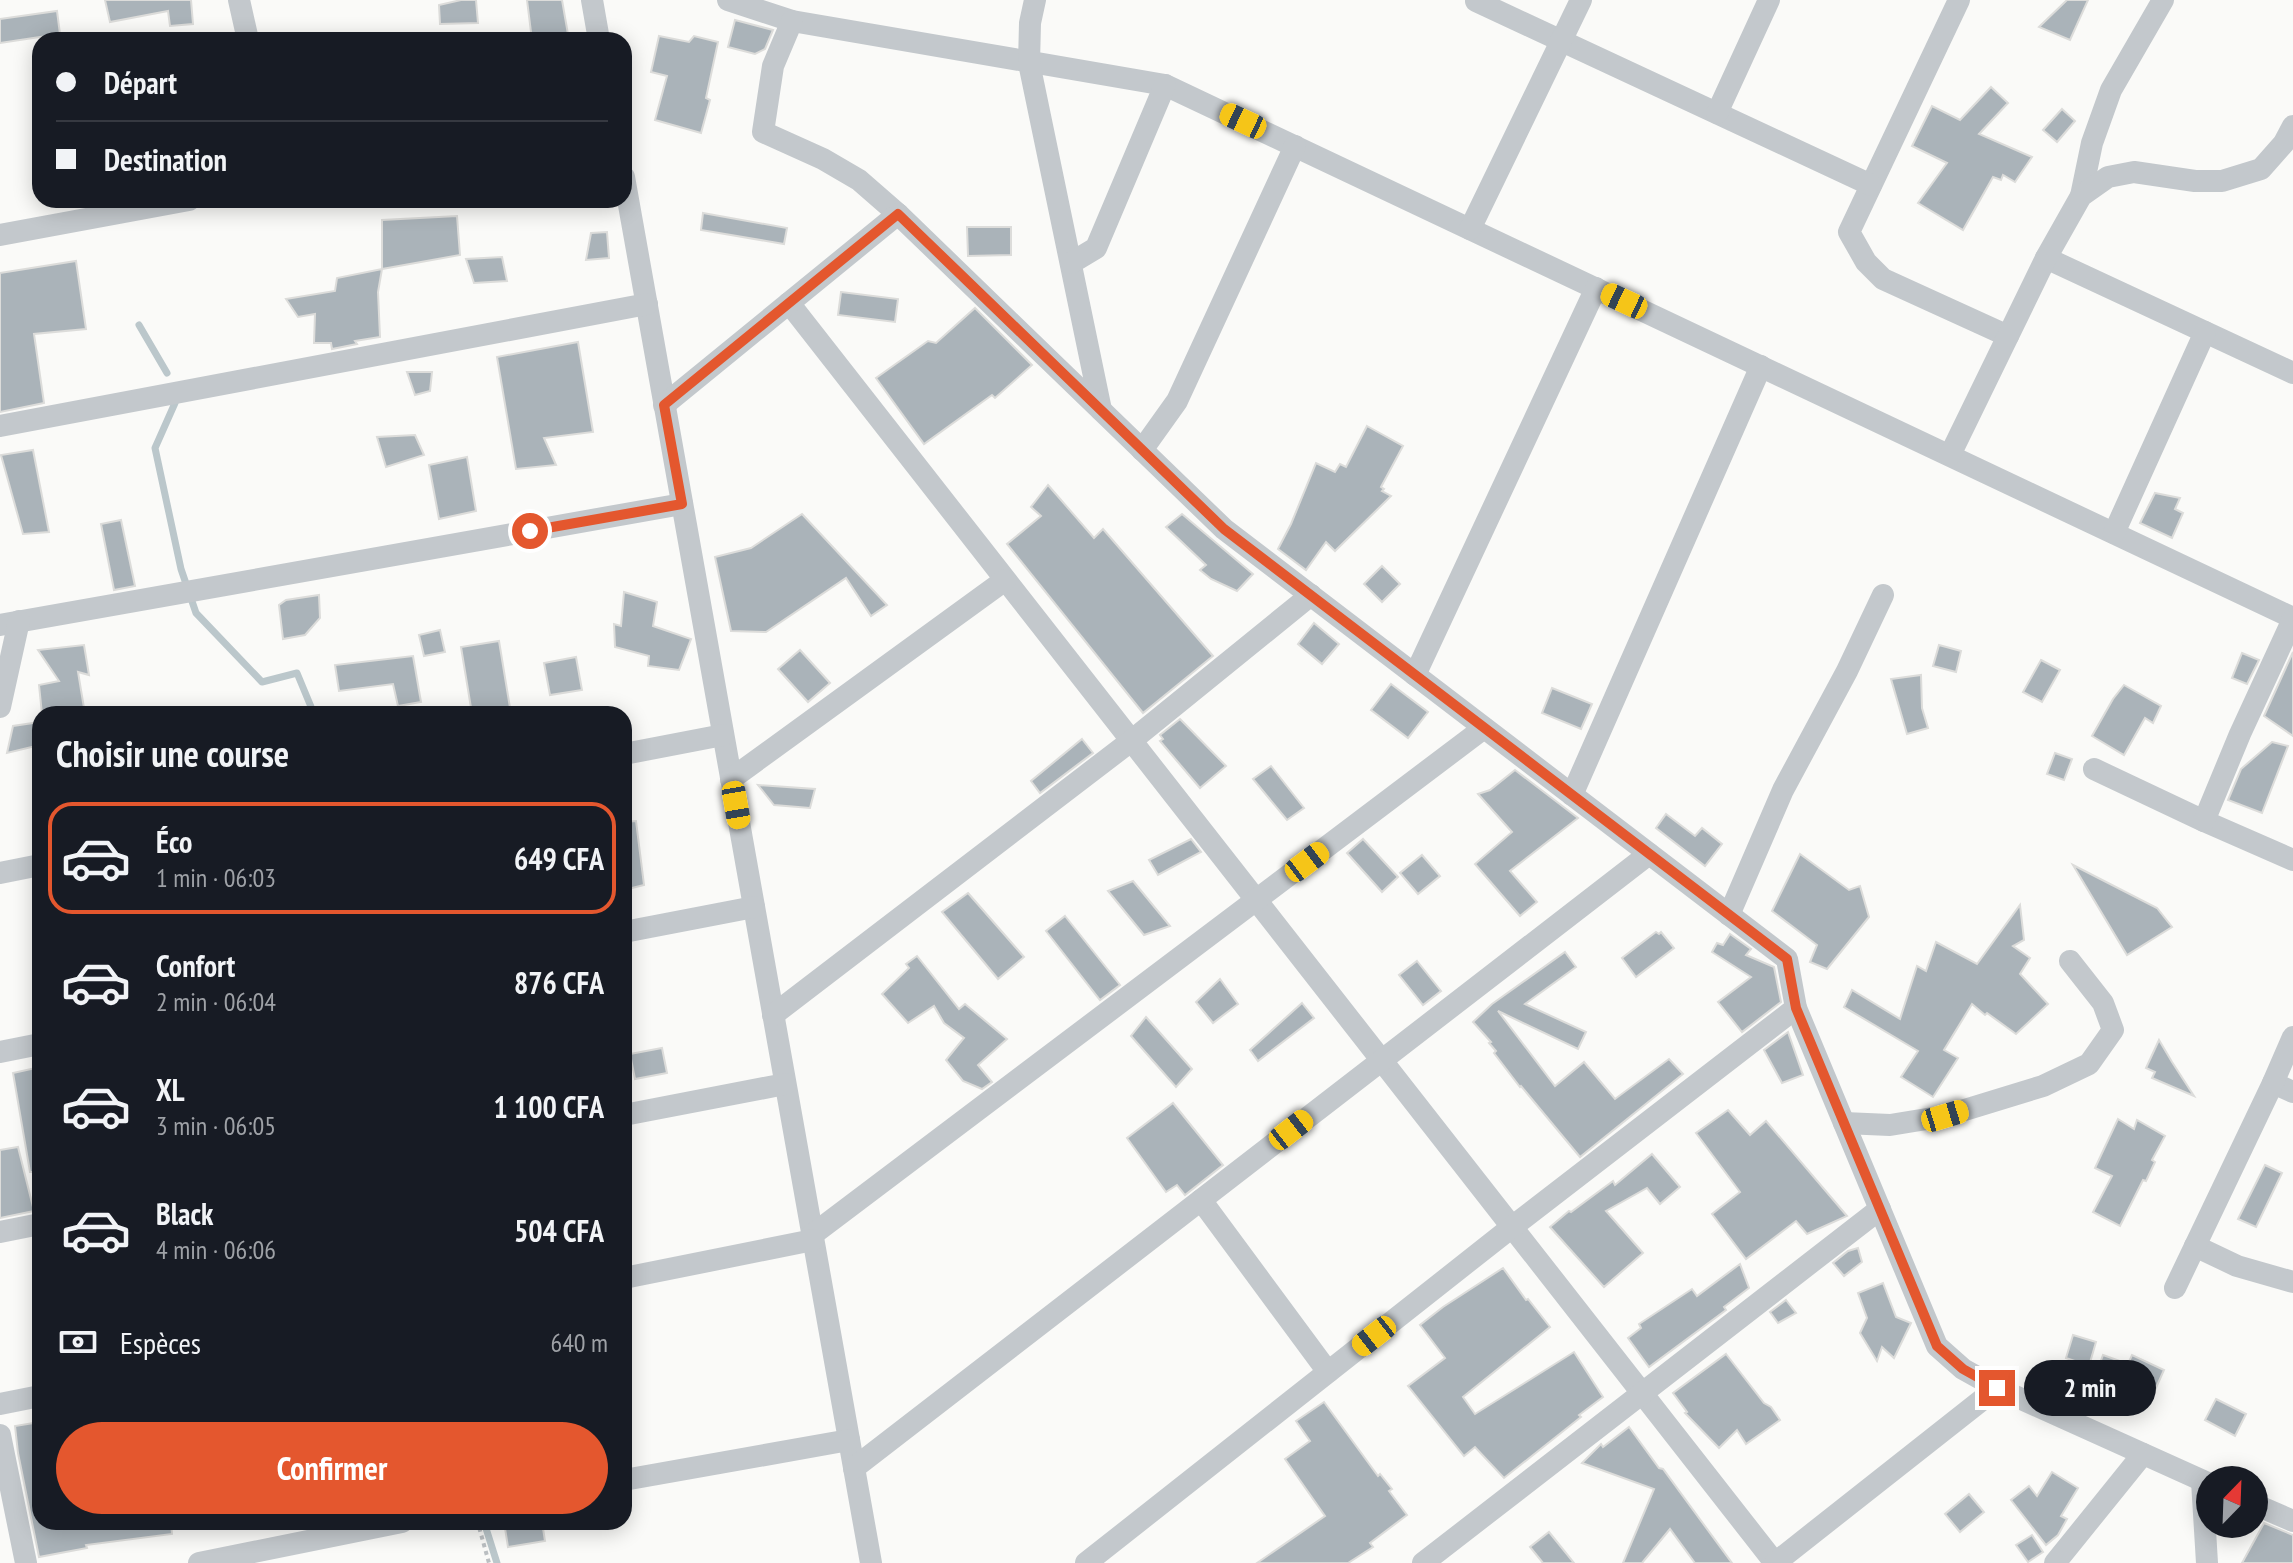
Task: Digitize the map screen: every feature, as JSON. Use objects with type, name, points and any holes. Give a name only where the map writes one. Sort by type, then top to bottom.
[{"type":"street","points":[[239,0],[246,32]]},
{"type":"street","points":[[592,0],[598,32]]},
{"type":"street","points":[[728,0],[792,21],[1165,85],[2293,618],[2204,821]]},
{"type":"street","points":[[1035,0],[1030,23],[1029,63],[1101,410]]},
{"type":"street","points":[[1470,229],[1581,0]]},
{"type":"street","points":[[1717,113],[1769,0]]},
{"type":"street","points":[[1959,0],[1849,232],[1866,262],[1883,279],[2008,336]]},
{"type":"street","points":[[1950,455],[2046,258],[2081,196],[2092,143],[2111,90],[2163,0]]},
{"type":"street","points":[[1476,1],[1871,185]]},
{"type":"street","points":[[792,21],[773,66],[763,132],[823,159],[859,180],[1224,529],[1787,959],[1796,1008],[1937,1346],[1963,1369],[1997,1388],[2196,1478]]},
{"type":"street","points":[[1071,263],[1096,248],[1165,85]]},
{"type":"street","points":[[2081,196],[2108,177],[2134,172],[2195,181],[2222,181],[2261,169],[2284,143],[2293,126]]},
{"type":"street","points":[[1142,450],[1177,401],[1295,146]]},
{"type":"street","points":[[0,235],[146,208]]},
{"type":"street","points":[[630,208],[871,1563]]},
{"type":"street","points":[[664,405],[898,214]]},
{"type":"street","points":[[2046,258],[2293,373]]},
{"type":"street","points":[[1415,675],[1596,288]]},
{"type":"street","points":[[789,303],[1775,1563],[1997,1388]]},
{"type":"street","points":[[0,426],[647,304]]},
{"type":"street","points":[[2114,533],[2205,332]]},
{"type":"street","points":[[1572,795],[1761,366]]},
{"type":"street","points":[[0,707],[10,623],[682,504]]},
{"type":"street","points":[[731,779],[1005,580]]},
{"type":"street","points":[[773,1015],[1131,741],[1311,595]]},
{"type":"street","points":[[1729,915],[1783,790],[1847,671],[1883,595]]},
{"type":"street","points":[[632,1276],[813,1237],[1484,728]]},
{"type":"street","points":[[632,752],[723,735]]},
{"type":"street","points":[[2094,769],[2293,860]]},
{"type":"street","points":[[854,1468],[1649,854]]},
{"type":"street","points":[[0,873],[32,867]]},
{"type":"street","points":[[632,930],[754,907]]},
{"type":"street","points":[[1844,1123],[1890,1125],[1945,1116],[2043,1086],[2089,1064],[2113,1030],[2103,1003],[2070,961]]},
{"type":"street","points":[[1086,1563],[1796,1008]]},
{"type":"street","points":[[2175,1288],[2283,1088],[2293,1037]]},
{"type":"street","points":[[0,1052],[32,1046]]},
{"type":"street","points":[[632,1113],[785,1084]]},
{"type":"street","points":[[1201,1200],[1328,1372]]},
{"type":"street","points":[[1423,1563],[1880,1209]]},
{"type":"street","points":[[0,1232],[32,1226]]},
{"type":"street","points":[[2195,1246],[2237,1266],[2293,1282]]},
{"type":"street","points":[[0,1404],[32,1398]]},
{"type":"street","points":[[0,1435],[26,1563]]},
{"type":"street","points":[[632,1479],[849,1440]]},
{"type":"street","points":[[2055,1563],[2143,1454]]},
{"type":"street","points":[[2268,1510],[2293,1521]]},
{"type":"street","points":[[199,1563],[362,1530]]},
{"type":"street","points":[[865,1533],[889,1563]]},
{"type":"street","points":[[2207,1538],[2207,1563]]},
{"type":"path","points":[[480,1530],[489,1563]]},
{"type":"building","points":[[105,0],[191,0],[193,24],[170,26],[168,11],[110,22]]},
{"type":"building","points":[[476,0],[478,23],[440,24],[439,5]]},
{"type":"building","points":[[527,0],[562,0],[568,32],[531,32]]},
{"type":"building","points":[[2067,0],[2088,0],[2070,40],[2039,27]]},
{"type":"building","points":[[57,11],[60,32],[32,32],[32,38],[0,43],[0,19]]},
{"type":"building","points":[[735,20],[773,30],[765,49],[755,54],[728,47]]},
{"type":"building","points":[[659,36],[689,42],[694,36],[718,42],[706,98],[710,100],[701,133],[655,120],[667,76],[651,72]]},
{"type":"building","points":[[1991,87],[2008,103],[1979,134],[2032,157],[2015,182],[2003,175],[2001,180],[1993,177],[1963,230],[1918,203],[1947,163],[1912,146],[1932,106],[1960,120]]},
{"type":"building","points":[[2062,109],[2075,121],[2057,142],[2043,130]]},
{"type":"building","points":[[703,213],[787,228],[784,244],[701,230]]},
{"type":"building","points":[[457,216],[460,255],[382,269],[382,220]]},
{"type":"building","points":[[967,227],[1011,227],[1011,255],[968,256]]},
{"type":"building","points":[[607,232],[609,258],[586,260],[591,233]]},
{"type":"building","points":[[502,257],[507,281],[474,283],[466,259]]},
{"type":"building","points":[[76,261],[86,329],[34,334],[44,403],[0,412],[0,273]]},
{"type":"building","points":[[382,269],[378,292],[380,337],[332,349],[331,343],[314,343],[315,314],[298,317],[286,299],[335,291],[337,278]]},
{"type":"building","points":[[841,292],[898,299],[895,322],[838,315]]},
{"type":"building","points":[[975,308],[1032,365],[995,398],[992,395],[924,444],[876,378],[928,341],[936,343]]},
{"type":"building","points":[[578,342],[593,432],[544,438],[556,465],[516,469],[497,357]]},
{"type":"building","points":[[407,372],[432,372],[430,391],[415,395]]},
{"type":"building","points":[[1367,426],[1403,446],[1381,487],[1391,496],[1335,551],[1326,542],[1306,570],[1278,549],[1316,463],[1335,472],[1340,464],[1346,467]]},
{"type":"building","points":[[415,435],[424,455],[386,467],[377,437]]},
{"type":"building","points":[[33,450],[49,532],[23,534],[1,455]]},
{"type":"building","points":[[467,457],[476,511],[439,519],[429,465]]},
{"type":"building","points":[[1048,485],[1094,538],[1103,529],[1213,656],[1143,713],[1007,544],[1041,516],[1031,507]]},
{"type":"building","points":[[2155,493],[2180,498],[2175,509],[2183,513],[2172,538],[2140,523]]},
{"type":"building","points":[[802,514],[887,605],[871,616],[846,578],[766,632],[731,631],[715,557],[751,548]]},
{"type":"building","points":[[1182,514],[1253,574],[1237,591],[1200,570],[1206,565],[1166,527]]},
{"type":"building","points":[[121,520],[135,586],[114,590],[101,524]]},
{"type":"building","points":[[1382,566],[1400,584],[1382,602],[1364,584]]},
{"type":"building","points":[[624,592],[657,602],[653,626],[691,639],[679,670],[648,666],[649,656],[615,647],[614,624],[621,626]]},
{"type":"building","points":[[319,595],[320,618],[305,635],[283,639],[279,605],[286,600]]},
{"type":"building","points":[[1314,623],[1339,644],[1322,664],[1298,644]]},
{"type":"building","points":[[440,630],[445,652],[424,656],[419,635]]},
{"type":"building","points":[[499,641],[510,706],[471,706],[461,647]]},
{"type":"building","points":[[84,645],[89,675],[78,672],[84,706],[41,706],[39,685],[59,681],[38,650]]},
{"type":"building","points":[[1939,645],[1961,651],[1956,672],[1933,666]]},
{"type":"building","points":[[800,650],[830,683],[808,702],[778,669]]},
{"type":"building","points":[[2293,652],[2293,736],[2264,716]]},
{"type":"building","points":[[2242,653],[2259,660],[2247,684],[2232,678]]},
{"type":"building","points":[[413,656],[421,702],[398,706],[393,684],[339,691],[335,665]]},
{"type":"building","points":[[576,657],[582,690],[550,695],[544,663]]},
{"type":"building","points":[[2041,660],[2060,670],[2042,702],[2023,692]]},
{"type":"building","points":[[1921,675],[1922,708],[1928,728],[1907,734],[1891,679]]},
{"type":"building","points":[[1391,684],[1428,712],[1408,738],[1371,710]]},
{"type":"building","points":[[2124,685],[2161,706],[2153,723],[2145,718],[2124,755],[2092,736]]},
{"type":"building","points":[[1552,688],[1592,704],[1581,729],[1542,713]]},
{"type":"building","points":[[1180,719],[1226,766],[1200,788],[1160,741],[1163,739],[1160,735]]},
{"type":"building","points":[[32,723],[32,747],[7,753],[13,726]]},
{"type":"building","points":[[1082,739],[1093,753],[1040,793],[1031,781]]},
{"type":"building","points":[[2272,742],[2288,746],[2262,813],[2228,800],[2241,769]]},
{"type":"building","points":[[2055,753],[2072,759],[2064,780],[2047,774]]},
{"type":"building","points":[[1271,766],[1304,808],[1287,820],[1253,779]]},
{"type":"building","points":[[1515,770],[1578,818],[1510,871],[1537,902],[1520,916],[1475,864],[1512,832],[1478,794],[1490,790]]},
{"type":"building","points":[[758,785],[815,789],[810,808],[774,805]]},
{"type":"building","points":[[1666,814],[1695,836],[1702,828],[1722,844],[1705,866],[1656,828]]},
{"type":"building","points":[[632,821],[636,821],[644,885],[632,888]]},
{"type":"building","points":[[1191,839],[1201,852],[1158,875],[1149,860]]},
{"type":"building","points":[[1363,839],[1398,877],[1382,892],[1347,853]]},
{"type":"building","points":[[1800,854],[1849,890],[1860,886],[1869,917],[1827,969],[1810,962],[1817,945],[1772,911]]},
{"type":"building","points":[[1422,855],[1440,876],[1418,894],[1400,873]]},
{"type":"building","points":[[2073,865],[2157,908],[2172,927],[2127,955]]},
{"type":"building","points":[[1133,881],[1170,926],[1144,935],[1108,891]]},
{"type":"building","points":[[968,893],[1024,957],[998,979],[942,912]]},
{"type":"building","points":[[2020,905],[2024,940],[2013,946],[2030,958],[2020,974],[2048,1004],[2016,1034],[1972,1004],[1944,1050],[1958,1058],[1933,1097],[1901,1077],[1918,1051],[1844,1007],[1852,990],[1900,1019],[1917,966],[1926,971],[1936,942],[1977,964]]},
{"type":"building","points":[[1065,916],[1120,985],[1100,1000],[1046,931]]},
{"type":"building","points":[[1656,932],[1661,932],[1674,948],[1636,977],[1622,958]]},
{"type":"building","points":[[1730,934],[1751,949],[1746,955],[1774,967],[1781,1002],[1742,1032],[1718,1002],[1751,977],[1712,952],[1717,943],[1723,945]]},
{"type":"building","points":[[1565,952],[1576,967],[1525,1004],[1586,1032],[1578,1049],[1498,1011],[1555,1086],[1584,1062],[1615,1099],[1669,1059],[1683,1074],[1580,1157],[1520,1087],[1494,1053],[1496,1051],[1491,1042],[1473,1022],[1492,1004]]},
{"type":"building","points":[[917,956],[959,1009],[965,1004],[1007,1039],[978,1065],[992,1082],[982,1089],[963,1081],[946,1060],[964,1038],[944,1023],[934,1006],[908,1023],[882,994],[909,968],[906,964]]},
{"type":"building","points":[[1417,961],[1441,991],[1423,1005],[1399,975]]},
{"type":"building","points":[[1220,979],[1238,1004],[1213,1023],[1196,1002]]},
{"type":"building","points":[[1302,1003],[1314,1018],[1258,1061],[1250,1050]]},
{"type":"building","points":[[1146,1017],[1192,1069],[1176,1087],[1131,1036]]},
{"type":"building","points":[[1788,1032],[1803,1075],[1782,1083],[1764,1050]]},
{"type":"building","points":[[2159,1040],[2194,1096],[2152,1078],[2155,1072],[2146,1068]]},
{"type":"building","points":[[662,1048],[667,1073],[635,1079],[632,1054]]},
{"type":"building","points":[[32,1069],[32,1172],[30,1172],[13,1073]]},
{"type":"building","points":[[1173,1103],[1223,1165],[1185,1195],[1177,1185],[1166,1192],[1127,1138]]},
{"type":"building","points":[[1728,1110],[1750,1135],[1766,1121],[1847,1216],[1807,1234],[1796,1221],[1746,1259],[1712,1214],[1740,1192],[1696,1133]]},
{"type":"building","points":[[2118,1119],[2134,1129],[2137,1120],[2165,1136],[2152,1160],[2155,1162],[2146,1181],[2143,1180],[2120,1226],[2093,1212],[2112,1176],[2095,1168]]},
{"type":"building","points":[[18,1147],[32,1211],[0,1218],[0,1150]]},
{"type":"building","points":[[1652,1154],[1680,1187],[1660,1204],[1647,1188],[1606,1211],[1643,1253],[1604,1287],[1550,1227],[1613,1181],[1615,1185]]},
{"type":"building","points":[[2265,1165],[2282,1173],[2256,1227],[2238,1219]]},
{"type":"building","points":[[1858,1248],[1862,1262],[1844,1276],[1833,1263],[1848,1251]]},
{"type":"building","points":[[1740,1264],[1749,1288],[1724,1307],[1726,1310],[1649,1367],[1628,1338],[1641,1328],[1639,1324],[1692,1289],[1697,1296]]},
{"type":"building","points":[[1503,1268],[1550,1327],[1463,1397],[1475,1414],[1574,1352],[1603,1397],[1504,1478],[1475,1447],[1464,1456],[1408,1386],[1445,1358],[1420,1325]]},
{"type":"building","points":[[1883,1283],[1896,1317],[1911,1323],[1894,1358],[1882,1347],[1877,1361],[1860,1333],[1867,1318],[1858,1293]]},
{"type":"building","points":[[1786,1300],[1796,1313],[1778,1323],[1770,1312]]},
{"type":"building","points":[[2073,1335],[2096,1342],[2089,1366],[2066,1358]]},
{"type":"building","points":[[1726,1354],[1780,1420],[1746,1444],[1737,1430],[1719,1448],[1685,1413],[1673,1393]]},
{"type":"building","points":[[2103,1355],[2128,1364],[2132,1355],[2164,1370],[2151,1399],[2096,1374]]},
{"type":"building","points":[[2216,1399],[2246,1414],[2235,1436],[2205,1420]]},
{"type":"building","points":[[1324,1402],[1378,1476],[1380,1474],[1392,1489],[1389,1491],[1407,1515],[1370,1543],[1373,1547],[1348,1563],[1257,1563],[1325,1516],[1285,1459],[1310,1441],[1296,1421]]},
{"type":"building","points":[[32,1423],[32,1522],[18,1453],[15,1426]]},
{"type":"building","points":[[1629,1427],[1732,1563],[1695,1563],[1670,1529],[1642,1563],[1623,1563],[1654,1489],[1582,1463],[1601,1444],[1603,1447]]},
{"type":"building","points":[[2052,1472],[2078,1488],[2061,1516],[2067,1519],[2058,1535],[2046,1545],[2011,1500],[2029,1486],[2037,1496]]},
{"type":"building","points":[[1969,1494],[1984,1512],[1960,1532],[1945,1514]]},
{"type":"building","points":[[2268,1525],[2293,1535],[2293,1563],[2242,1563],[2256,1538],[2268,1538]]},
{"type":"building","points":[[34,1530],[172,1530],[172,1534],[86,1545],[87,1548],[39,1557]]},
{"type":"building","points":[[505,1530],[543,1530],[545,1541],[508,1547]]},
{"type":"building","points":[[1549,1532],[1574,1563],[1543,1563],[1530,1547]]},
{"type":"building","points":[[2032,1535],[2043,1552],[2028,1562],[2016,1545]]},
{"type":"waterway","points":[[139,325],[167,373]]},
{"type":"waterway","points":[[175,403],[155,448],[181,569],[196,613],[262,682],[297,673],[311,706]]},
{"type":"waterway","points":[[487,1530],[497,1563]]},
{"type":"route","points":[[530,531],[682,504],[664,405],[898,214],[1224,529],[1787,959],[1796,1008],[1937,1346],[1963,1369],[1997,1388]]}]
